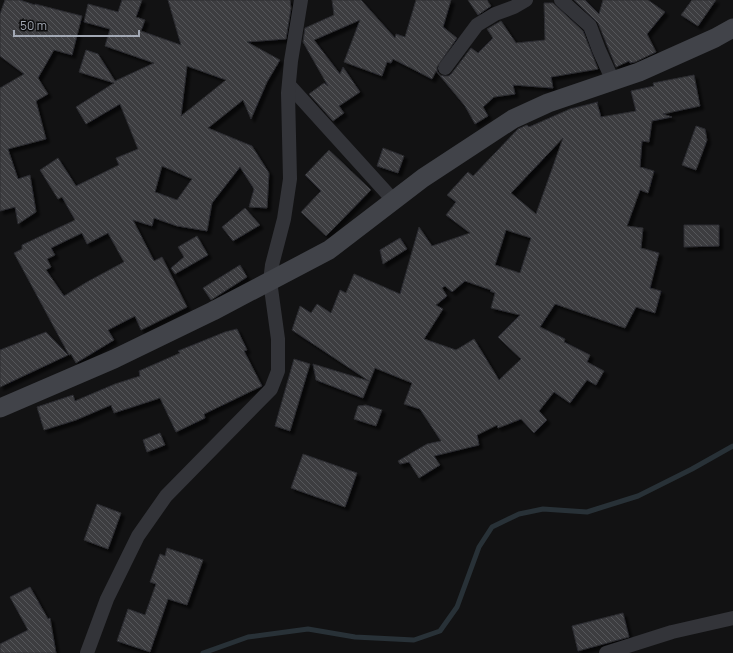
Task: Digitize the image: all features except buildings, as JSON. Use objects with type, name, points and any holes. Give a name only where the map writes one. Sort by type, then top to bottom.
[{"type":"street","points":[[87,653],[107,599],[138,536],[166,496],[271,389],[278,371],[278,339],[270,281],[272,265],[284,219],[290,179],[289,86],[291,61],[301,0]]},
{"type":"street","points":[[445,68],[477,25],[495,14],[514,7],[526,0]]},
{"type":"street","points":[[560,0],[590,26],[613,80]]},
{"type":"street","points":[[0,408],[120,356],[213,311],[329,250],[423,178],[513,119],[548,103],[639,72],[715,38],[733,28]]},
{"type":"street","points":[[289,86],[394,201]]},
{"type":"street","points":[[606,653],[672,632],[733,618]]},
{"type":"waterway","points":[[203,653],[248,637],[308,629],[355,637],[414,640],[440,631],[457,607],[479,547],[492,527],[519,514],[543,509],[587,512],[638,496],[692,469],[733,446]]}]
